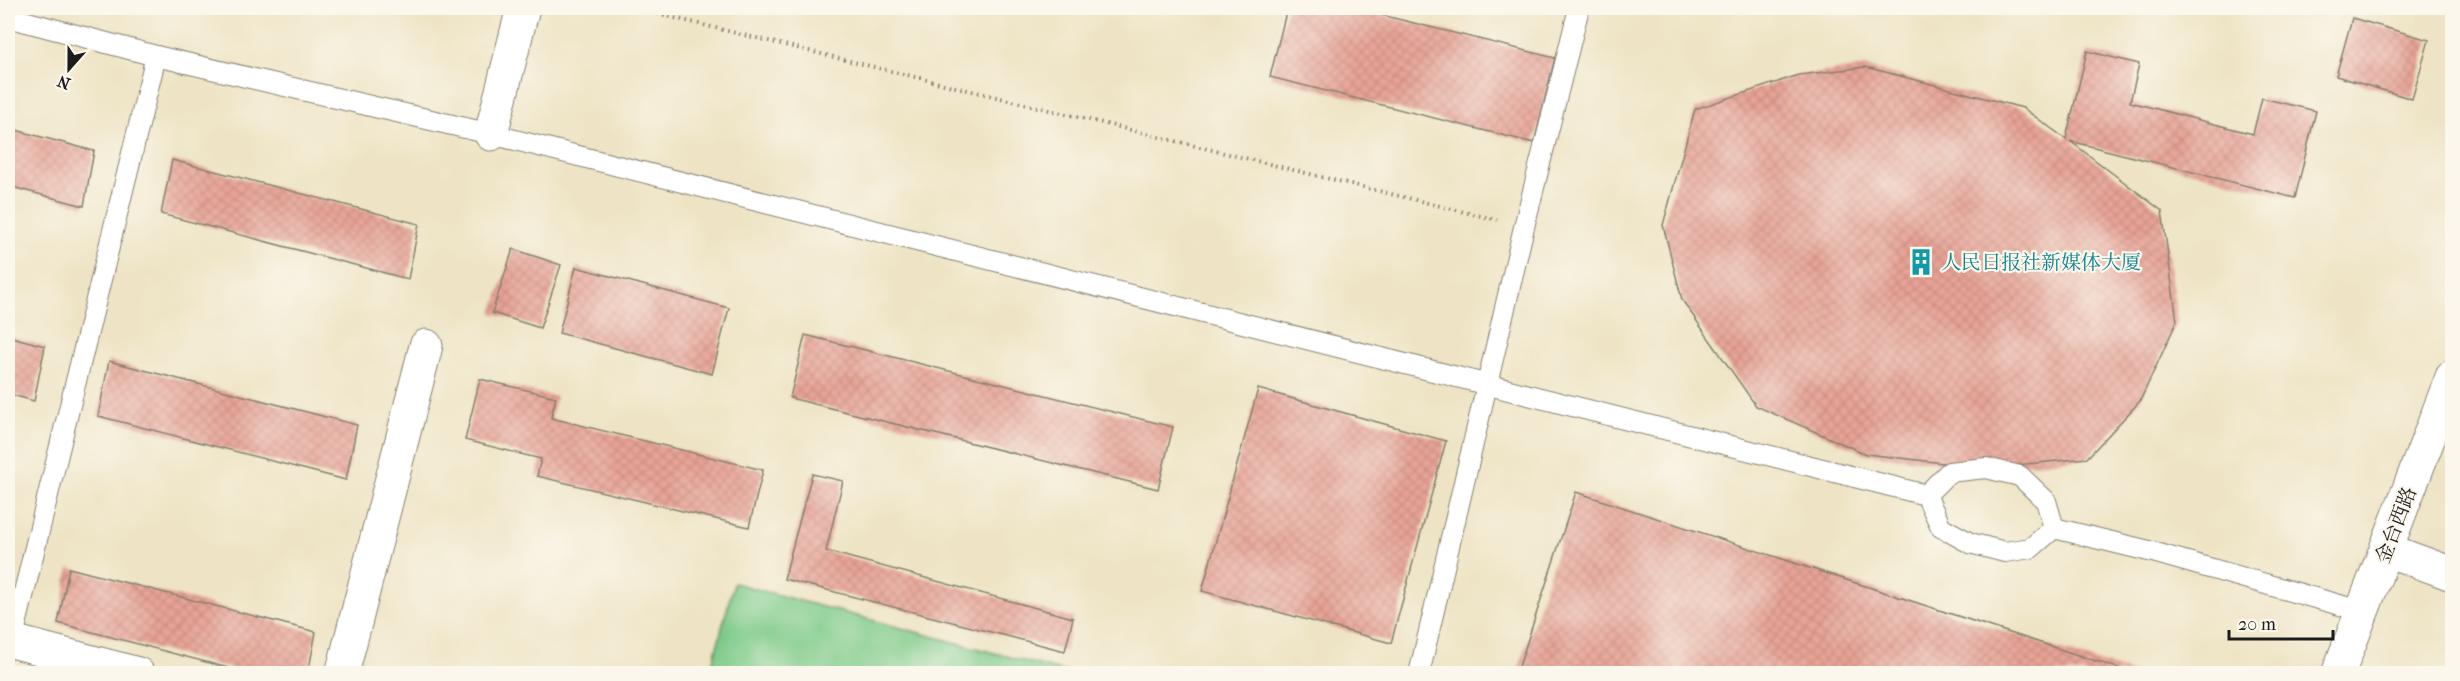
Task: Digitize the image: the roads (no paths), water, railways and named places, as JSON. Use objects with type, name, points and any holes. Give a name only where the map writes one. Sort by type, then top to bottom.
[{"type":"street","points":[[491,134],[523,8]]},
{"type":"street","points":[[342,674],[426,346]]},
{"type":"street","name":"金台西路","points":[[2338,674],[2452,377]]},
{"type":"street","points":[[2386,550],[2452,574]]},
{"type":"street","points":[[10,640],[138,674]]},
{"type":"lane","points":[[1419,674],[1489,384],[1524,227],[1579,8]]},
{"type":"lane","points":[[8,17],[156,56],[491,134],[1926,495]]},
{"type":"lane","points":[[10,640],[156,56]]},
{"type":"lane","points":[[1926,495],[1949,472],[1986,468],[2020,476],[2046,501],[2054,528]]},
{"type":"lane","points":[[1926,495],[1941,527],[1970,543],[2005,552],[2031,548],[2054,528]]},
{"type":"lane","points":[[2054,528],[2149,551],[2361,611]]},
{"type":"place","name":"人民日报社新媒体大厦","points":[[1921,262]]}]
